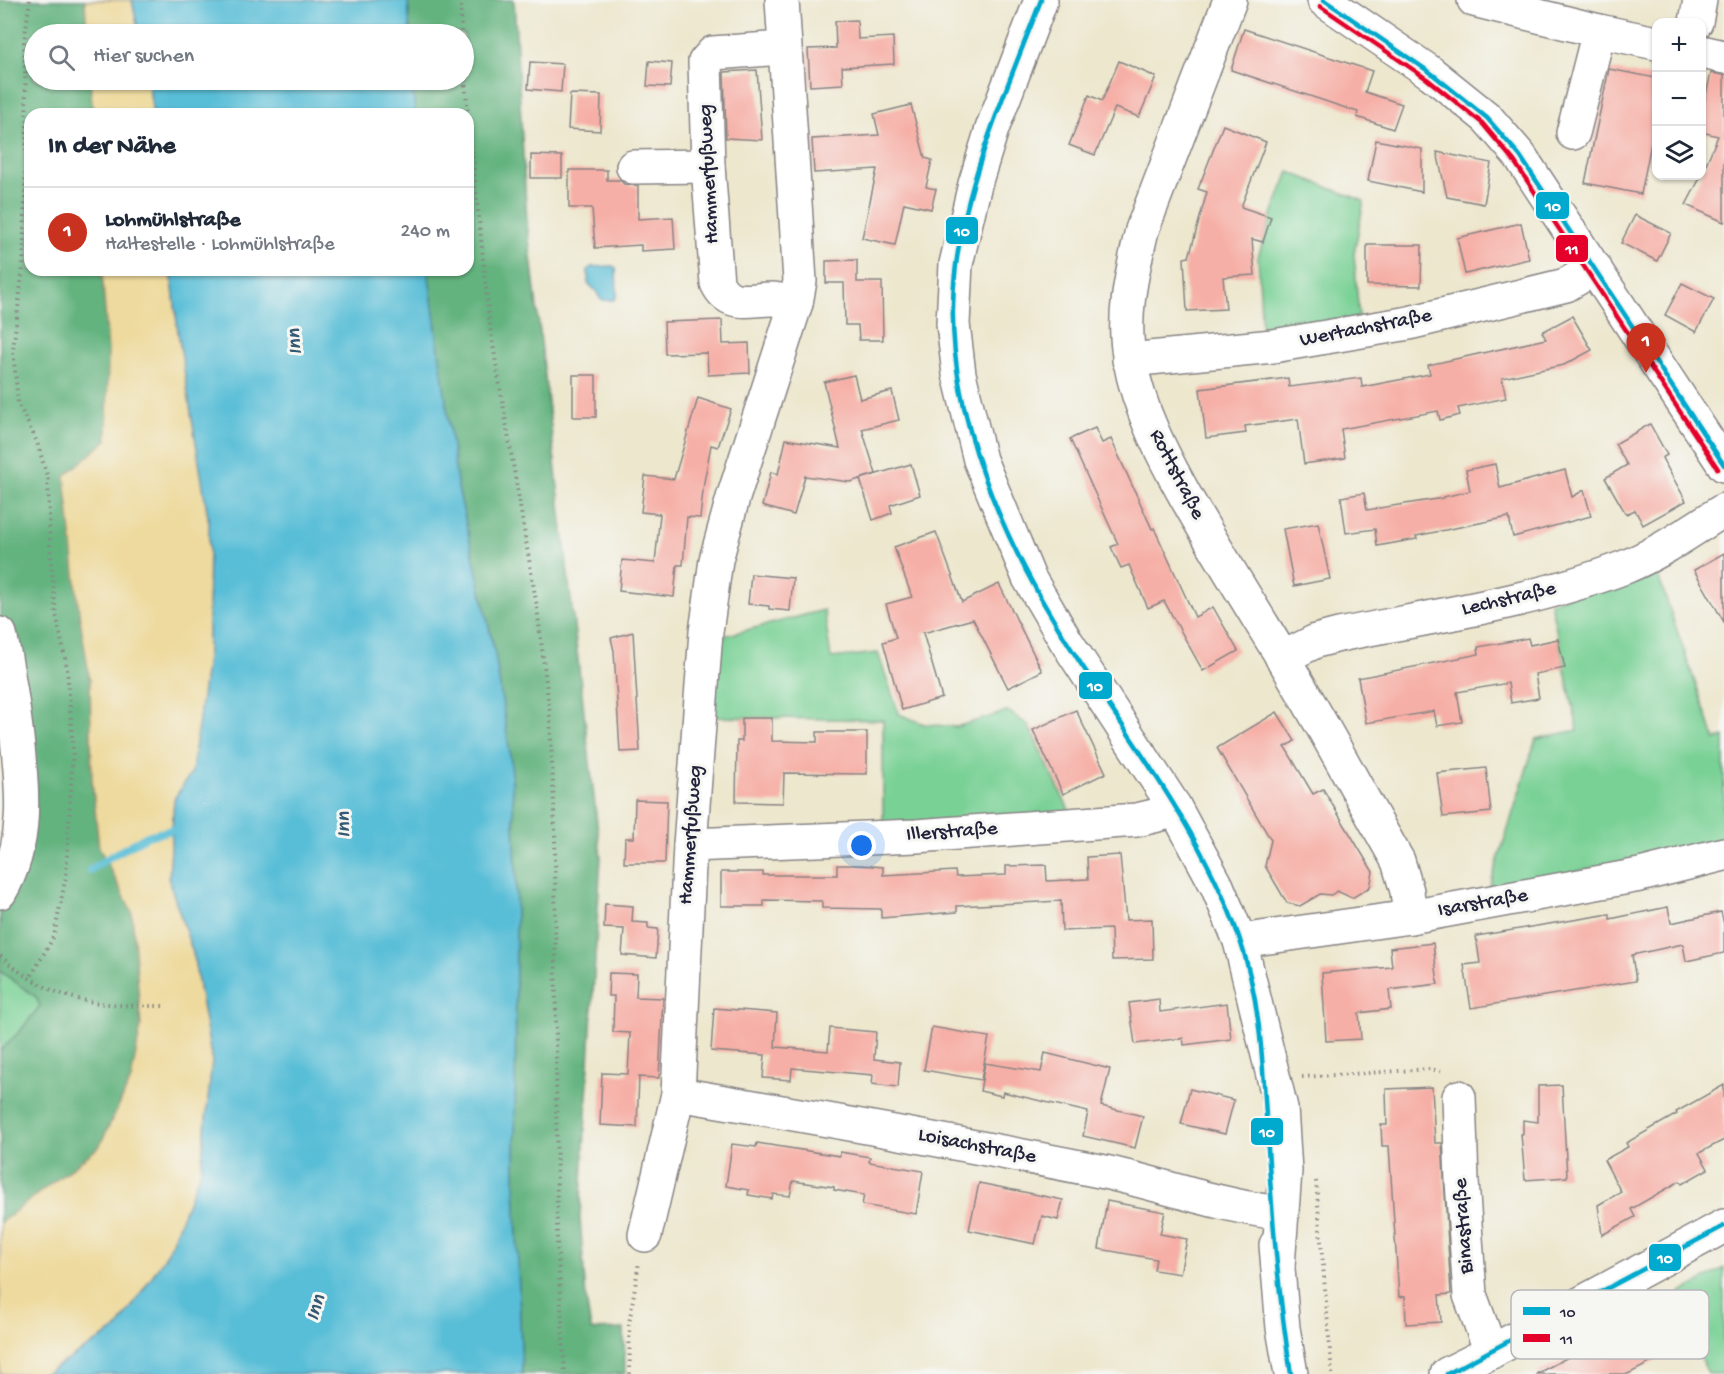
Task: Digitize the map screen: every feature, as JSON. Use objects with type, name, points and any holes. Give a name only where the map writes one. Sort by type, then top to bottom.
[{"type":"street","name":"Hammerfußweg","points":[[645,1235],[678,1094],[690,845],[706,632],[716,560],[733,498],[796,303],[800,281],[782,0]]},
{"type":"street","points":[[1041,0],[992,129],[975,184],[956,264],[953,324],[959,374],[980,460],[1029,578],[1066,641],[1174,806],[1217,886],[1240,940],[1281,1108],[1285,1172],[1278,1266]]},
{"type":"street","name":"Rottstraße","points":[[1230,0],[1142,230],[1132,269],[1128,301],[1129,360],[1146,416],[1167,462],[1210,540],[1282,658],[1398,861],[1407,891],[1410,917]]},
{"type":"street","points":[[1474,0],[1652,43]]},
{"type":"street","points":[[1700,0],[1702,18]]},
{"type":"street","points":[[1332,1],[1431,73],[1487,118],[1520,156],[1724,465]]},
{"type":"street","points":[[1573,133],[1599,31]]},
{"type":"street","name":"Hammerfußweg","points":[[784,48],[713,53],[705,62],[708,166],[717,283],[722,292],[731,299],[775,299],[796,303]]},
{"type":"street","points":[[633,167],[708,166]]},
{"type":"street","name":"Wertachstraße","points":[[1129,360],[1273,346],[1409,323],[1566,285],[1595,268]]},
{"type":"street","name":"Lechstraße","points":[[1282,658],[1316,641],[1340,634],[1507,602],[1564,588],[1626,566],[1669,545],[1724,510]]},
{"type":"street","points":[[0,634],[6,660],[10,756],[22,783],[22,820],[16,851],[0,892]]},
{"type":"street","name":"Illerstraße","points":[[690,845],[916,836],[1137,820],[1162,814],[1174,806]]},
{"type":"street","name":"Isarstraße","points":[[1240,940],[1410,917],[1640,875],[1724,854]]},
{"type":"street","points":[[1261,1033],[1272,1212],[1283,1328],[1291,1374]]},
{"type":"street","name":"Loisachstraße","points":[[678,1094],[1019,1155],[1113,1174],[1240,1208],[1272,1212]]},
{"type":"street","name":"Binastraße","points":[[1459,1096],[1470,1295],[1491,1352]]},
{"type":"street","points":[[1606,1290],[1724,1226]]},
{"type":"street","points":[[1447,1374],[1511,1341]]},
{"type":"path","points":[[27,24],[30,0]]},
{"type":"path","points":[[461,0],[461,24]]},
{"type":"path","points":[[25,90],[25,108]]},
{"type":"path","points":[[466,90],[468,108]]},
{"type":"path","points":[[474,171],[490,327],[529,561],[550,716],[555,828],[557,1241],[565,1374]]},
{"type":"path","points":[[24,248],[13,349],[18,403],[37,442],[48,479],[50,548],[55,603],[67,668],[73,749],[66,876],[54,936],[30,978]]},
{"type":"path","points":[[0,956],[46,989],[85,1002],[119,1006],[165,1006]]},
{"type":"path","points":[[1301,1077],[1431,1069],[1446,1072],[1456,1081],[1459,1096]]},
{"type":"path","points":[[1316,1178],[1332,1374]]},
{"type":"path","points":[[630,1374],[631,1303],[645,1235]]},
{"type":"green space","points":[[0,0],[85,0],[86,24],[24,24],[24,90],[91,90],[92,108],[24,108],[24,276],[102,276],[108,351],[107,440],[79,612],[90,681],[92,780],[99,847],[132,912],[141,1026],[131,1080],[99,1147],[0,1223],[0,1051],[40,1006],[36,997],[0,971],[0,906],[20,865],[0,633]]},
{"type":"green space","points":[[408,0],[514,0],[527,222],[601,857],[580,1218],[586,1298],[591,1330],[624,1329],[625,1374],[522,1374],[515,1184],[516,869],[511,761],[495,654],[457,483],[429,276],[474,276],[474,108],[414,108],[413,90],[474,90],[474,24],[409,24]]},
{"type":"green space","points":[[1289,172],[1364,201],[1354,254],[1359,318],[1262,334],[1258,257]]},
{"type":"green space","points":[[1655,567],[1715,740],[1724,737],[1724,842],[1489,889],[1536,739],[1578,730],[1550,602]]},
{"type":"green space","points":[[824,610],[831,658],[878,653],[899,714],[924,724],[956,727],[1008,711],[1028,725],[1071,814],[883,825],[883,720],[711,717],[716,638]]},
{"type":"green space","points":[[0,971],[36,997],[40,1006],[0,1051]]},
{"type":"green space","points":[[1724,1268],[1724,1374],[1708,1374],[1701,1359],[1709,1359],[1709,1290],[1686,1290]]},
{"type":"sand","points":[[85,0],[132,0],[137,24],[86,24]]},
{"type":"sand","points":[[91,90],[149,90],[152,108],[92,108]]},
{"type":"sand","points":[[102,276],[172,276],[178,332],[209,523],[208,651],[192,772],[174,799],[169,881],[193,953],[212,1061],[201,1170],[167,1254],[117,1329],[45,1374],[0,1374],[0,1223],[99,1147],[131,1080],[141,1026],[132,912],[99,847],[92,780],[90,681],[79,612],[65,476],[107,440],[108,351]]},
{"type":"water","points":[[132,0],[408,0],[409,24],[137,24]]},
{"type":"water","points":[[149,90],[413,90],[414,108],[152,108]]},
{"type":"water","points":[[613,266],[616,268],[617,296],[614,300],[601,300],[588,283],[588,270],[591,267]]},
{"type":"water","name":"Inn","points":[[172,276],[429,276],[457,483],[495,654],[511,761],[516,869],[515,1184],[522,1374],[45,1374],[117,1329],[167,1254],[201,1170],[212,1061],[193,953],[169,881],[174,799],[192,772],[208,651],[209,523],[178,332]]},
{"type":"building","points":[[857,20],[858,39],[893,37],[894,64],[842,67],[843,84],[810,86],[808,49],[836,48],[835,21]]},
{"type":"building","points":[[1244,29],[1372,71],[1365,92],[1402,104],[1393,129],[1357,117],[1358,112],[1231,70]]},
{"type":"building","points":[[649,61],[672,63],[670,87],[647,86]]},
{"type":"building","points":[[1119,61],[1156,77],[1139,117],[1115,108],[1095,155],[1069,145],[1089,95],[1102,101]]},
{"type":"building","points":[[530,62],[563,64],[561,92],[528,89]]},
{"type":"building","points":[[1609,69],[1652,77],[1652,138],[1641,194],[1585,183]]},
{"type":"building","points":[[757,70],[762,140],[726,138],[724,72]]},
{"type":"building","points":[[1711,73],[1724,75],[1724,222],[1686,205],[1699,180],[1706,180],[1706,164],[1718,136],[1706,133],[1706,94]]},
{"type":"building","points":[[570,94],[601,95],[600,131],[568,129]]},
{"type":"building","points":[[911,105],[925,158],[932,160],[926,187],[936,189],[931,209],[904,203],[895,245],[862,238],[877,169],[814,173],[812,139],[879,135],[874,114]]},
{"type":"building","points":[[1223,125],[1266,142],[1241,207],[1271,217],[1263,242],[1252,239],[1255,275],[1223,277],[1226,309],[1187,311],[1184,258],[1189,257],[1207,192],[1198,189]]},
{"type":"building","points":[[1376,140],[1422,149],[1422,192],[1368,181]]},
{"type":"building","points":[[1437,152],[1491,163],[1484,204],[1447,197]]},
{"type":"building","points":[[531,155],[562,156],[562,178],[531,178]]},
{"type":"building","points":[[569,170],[607,170],[607,180],[620,180],[624,184],[638,186],[638,219],[673,217],[675,249],[641,251],[641,245],[595,248],[592,208],[569,208]]},
{"type":"building","points":[[1635,215],[1671,233],[1657,261],[1621,243]]},
{"type":"building","points":[[1521,223],[1529,259],[1465,274],[1457,238]]},
{"type":"building","points":[[1367,245],[1422,245],[1421,286],[1367,285]]},
{"type":"building","points":[[857,260],[857,282],[882,282],[883,340],[859,340],[858,325],[845,325],[844,283],[826,283],[826,261]]},
{"type":"building","points":[[1682,283],[1714,299],[1696,332],[1665,315]]},
{"type":"building","points":[[1572,316],[1592,350],[1564,365],[1502,378],[1506,398],[1458,408],[1460,415],[1440,420],[1438,411],[1341,429],[1345,458],[1304,464],[1298,419],[1245,426],[1246,433],[1206,438],[1200,389],[1288,378],[1289,387],[1361,378],[1362,387],[1430,374],[1428,365],[1546,339],[1542,332]]},
{"type":"building","points":[[722,320],[723,344],[749,343],[750,373],[708,375],[707,353],[665,354],[664,322]]},
{"type":"building","points":[[573,375],[596,375],[596,417],[573,417]]},
{"type":"building","points":[[854,375],[860,399],[892,391],[899,420],[862,429],[876,474],[850,482],[805,476],[794,515],[762,506],[771,472],[778,474],[786,439],[840,448],[824,382]]},
{"type":"building","points":[[698,398],[731,409],[718,447],[711,445],[700,518],[687,517],[683,565],[677,565],[674,597],[619,591],[622,560],[655,563],[660,514],[641,512],[645,476],[674,479]]},
{"type":"building","points":[[1650,424],[1667,455],[1662,458],[1686,501],[1643,525],[1635,510],[1626,514],[1605,478],[1627,465],[1615,444]]},
{"type":"building","points":[[1095,428],[1102,443],[1111,439],[1195,617],[1213,607],[1238,651],[1203,671],[1164,601],[1148,608],[1129,565],[1121,568],[1111,547],[1118,544],[1070,439]]},
{"type":"building","points":[[911,464],[920,495],[890,505],[892,513],[873,520],[860,479]]},
{"type":"building","points":[[1495,464],[1500,488],[1565,470],[1572,497],[1584,490],[1591,516],[1513,537],[1509,517],[1377,546],[1375,529],[1346,533],[1341,497],[1364,493],[1367,510],[1443,498],[1470,491],[1466,470]]},
{"type":"building","points":[[1318,523],[1330,579],[1294,586],[1283,529]]},
{"type":"building","points":[[936,532],[962,602],[999,584],[1042,671],[1008,688],[973,619],[923,633],[942,698],[902,710],[883,642],[896,638],[886,604],[912,597],[894,547]]},
{"type":"building","points":[[1724,553],[1724,622],[1694,570]]},
{"type":"building","points":[[751,574],[793,578],[790,611],[748,604]]},
{"type":"building","points":[[633,632],[640,751],[620,752],[614,651],[611,638]]},
{"type":"building","points":[[1528,638],[1530,645],[1558,639],[1565,668],[1535,674],[1539,698],[1511,703],[1508,683],[1457,692],[1462,722],[1437,726],[1434,711],[1366,723],[1358,678],[1479,654],[1478,647]]},
{"type":"building","points":[[1076,710],[1106,773],[1063,794],[1033,730]]},
{"type":"building","points":[[1277,712],[1295,741],[1285,747],[1313,794],[1323,789],[1373,872],[1370,887],[1352,898],[1337,891],[1331,895],[1320,894],[1300,906],[1287,903],[1265,866],[1271,840],[1217,748]]},
{"type":"building","points":[[742,718],[772,718],[772,741],[817,742],[817,732],[867,732],[867,774],[784,773],[783,803],[736,802],[737,741],[742,741]]},
{"type":"building","points":[[1486,768],[1491,812],[1443,817],[1437,773]]},
{"type":"building","points":[[635,800],[667,801],[665,863],[624,863],[625,838],[634,838]]},
{"type":"building","points":[[1120,855],[1126,920],[1152,919],[1153,959],[1112,960],[1111,929],[1062,931],[1061,901],[957,906],[957,912],[881,918],[881,909],[822,908],[822,901],[764,900],[764,906],[721,906],[721,872],[763,872],[763,875],[837,875],[837,865],[860,865],[883,867],[883,875],[955,871],[956,877],[1006,875],[1006,866],[1046,865],[1047,881],[1088,879],[1087,857]]},
{"type":"building","points":[[605,904],[633,906],[632,922],[648,923],[648,928],[658,929],[656,958],[622,955],[624,929],[604,928]]},
{"type":"building","points":[[1668,907],[1671,923],[1721,912],[1724,924],[1724,953],[1686,961],[1683,944],[1632,955],[1636,981],[1471,1008],[1464,965],[1480,963],[1476,936],[1610,914],[1610,919]]},
{"type":"building","points":[[1433,943],[1438,984],[1389,990],[1391,1009],[1359,1013],[1361,1039],[1326,1041],[1322,973],[1392,967],[1390,948]]},
{"type":"building","points":[[609,973],[637,974],[636,997],[663,998],[659,1078],[639,1077],[637,1127],[600,1125],[602,1073],[628,1074],[630,1033],[613,1032],[614,996],[608,996]]},
{"type":"building","points":[[1159,999],[1160,1012],[1227,1003],[1231,1039],[1184,1045],[1183,1038],[1135,1044],[1129,1003]]},
{"type":"building","points":[[714,1008],[777,1013],[775,1047],[828,1051],[830,1028],[876,1032],[874,1059],[900,1062],[898,1087],[872,1084],[873,1075],[792,1068],[791,1080],[763,1078],[765,1055],[711,1051]]},
{"type":"building","points":[[932,1027],[989,1037],[981,1080],[924,1070]]},
{"type":"building","points":[[1045,1053],[1110,1069],[1101,1106],[1143,1116],[1135,1148],[1083,1136],[1088,1112],[1003,1092],[1002,1096],[980,1091],[985,1063],[1041,1072]]},
{"type":"building","points":[[1562,1085],[1567,1177],[1525,1180],[1521,1134],[1523,1134],[1523,1120],[1538,1122],[1538,1086]]},
{"type":"building","points":[[1724,1085],[1724,1140],[1699,1153],[1708,1169],[1682,1184],[1680,1181],[1631,1209],[1635,1217],[1602,1235],[1598,1205],[1621,1192],[1604,1160],[1628,1147],[1626,1143]]},
{"type":"building","points":[[1432,1087],[1435,1143],[1442,1143],[1451,1294],[1439,1295],[1441,1322],[1406,1324],[1405,1296],[1399,1297],[1389,1146],[1382,1146],[1381,1125],[1387,1125],[1386,1089]]},
{"type":"building","points":[[1190,1089],[1234,1100],[1225,1134],[1181,1124]]},
{"type":"building","points":[[757,1143],[840,1156],[840,1152],[870,1157],[869,1162],[923,1171],[916,1214],[862,1205],[864,1195],[834,1190],[834,1187],[793,1181],[790,1196],[773,1194],[772,1199],[748,1195],[749,1190],[726,1186],[732,1144],[756,1147]]},
{"type":"building","points":[[979,1183],[1063,1200],[1058,1220],[1042,1216],[1035,1244],[969,1230]]},
{"type":"building","points":[[1107,1201],[1165,1212],[1160,1234],[1187,1239],[1180,1274],[1154,1270],[1156,1259],[1099,1249]]},
{"type":"building","points":[[1565,1359],[1658,1359],[1628,1374],[1536,1374]]},
{"type":"waterway","points":[[90,870],[147,836],[180,828]]},
{"type":"transit line","name":"10","points":[[1041,0],[979,164],[962,231],[956,265],[953,317],[957,370],[968,422],[984,474],[1004,525],[1028,574],[1081,664],[1189,830],[1225,900],[1239,937],[1252,985],[1260,1034],[1276,1254],[1291,1374]]},
{"type":"transit line","name":"10","points":[[1324,0],[1431,73],[1487,118],[1520,156],[1724,465]]},
{"type":"transit line","name":"11","points":[[1320,6],[1427,79],[1482,123],[1514,161],[1718,469]]},
{"type":"transit line","name":"10","points":[[1604,1290],[1724,1226]]},
{"type":"transit line","name":"10","points":[[1447,1374],[1511,1340]]},
{"type":"place","name":"Lohmühlstraße","points":[[1646,373]]}]
